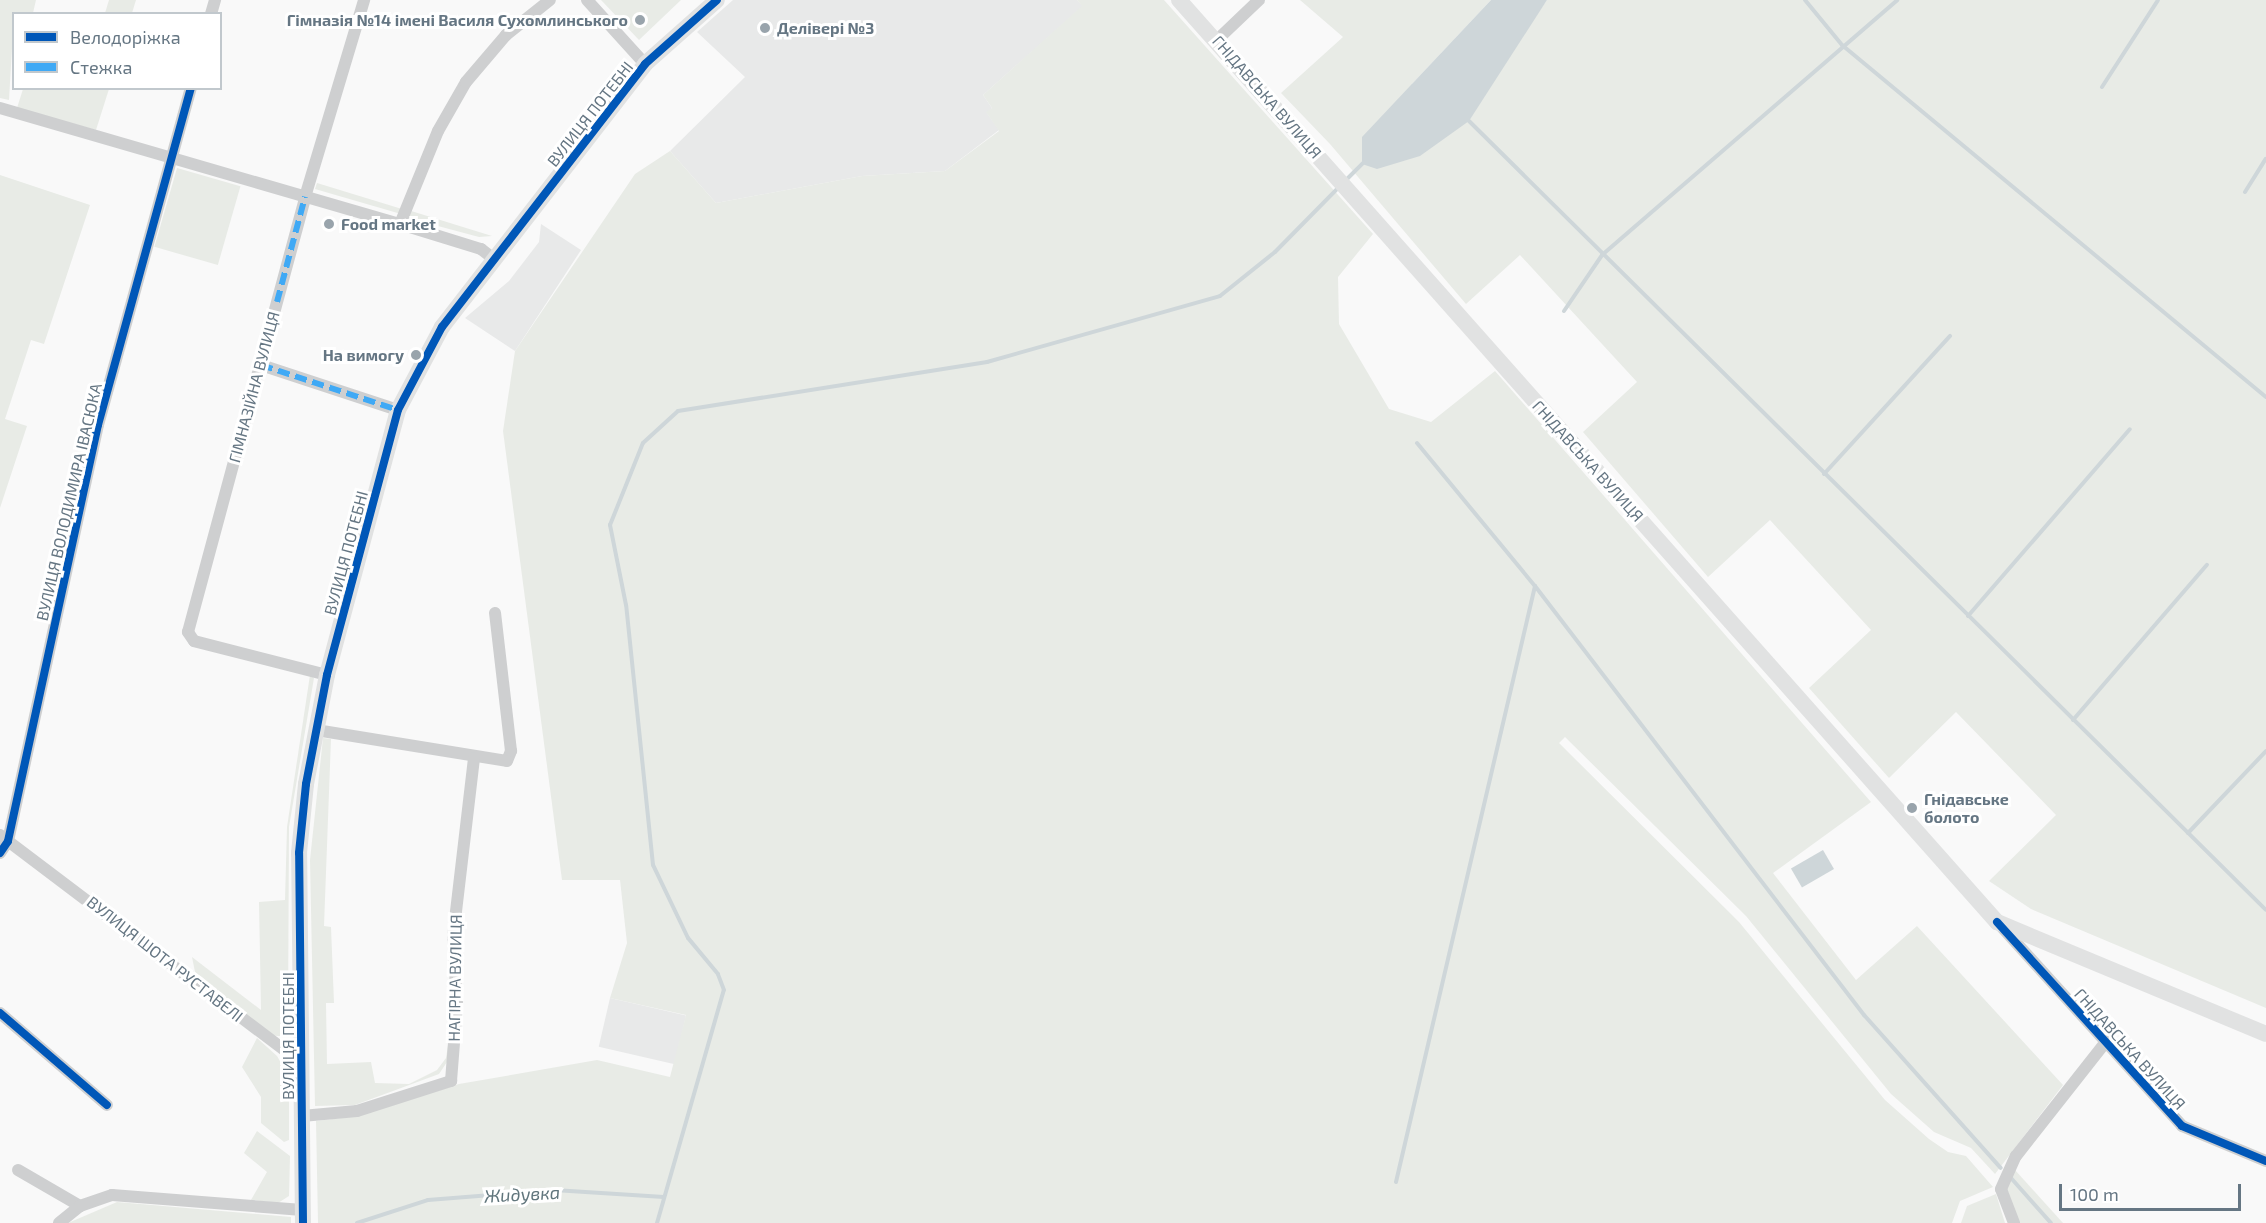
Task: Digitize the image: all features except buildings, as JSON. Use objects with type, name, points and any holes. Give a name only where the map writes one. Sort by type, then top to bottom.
[{"type":"main road","name":"ВУЛИЦЯ ПОТЕБНІ","points":[[302,1218],[299,853],[315,730],[327,675],[398,410],[442,327],[645,64],[717,0]]},
{"type":"main road","name":"ГНІДАВСЬКА ВУЛИЦЯ","points":[[1179,0],[1217,40],[1997,922],[2266,1034]]},
{"type":"street","name":"ГІМНАЗІЙНА ВУЛИЦЯ","points":[[327,675],[195,641],[188,632],[305,196],[364,0]]},
{"type":"street","points":[[400,224],[438,131],[466,82],[506,35],[550,0]]},
{"type":"street","points":[[587,0],[645,64]]},
{"type":"street","points":[[1217,40],[1259,0]]},
{"type":"street","name":"ВУЛИЦЯ ВОЛОДИМИРА ІВАСЮКА","points":[[0,853],[98,425],[190,90]]},
{"type":"street","points":[[0,108],[482,249],[495,260]]},
{"type":"street","points":[[261,365],[398,410]]},
{"type":"street","points":[[315,730],[504,762],[511,755],[495,613]]},
{"type":"street","name":"НАГІРНА ВУЛИЦЯ","points":[[302,1116],[357,1111],[451,1081],[457,1004],[453,937],[474,758]]},
{"type":"street","name":"ВУЛИЦЯ ШОТА РУСТАВЕЛІ","points":[[4,838],[172,960],[302,1063]]},
{"type":"street","name":"ГНІДАВСЬКА ВУЛИЦЯ","points":[[1997,922],[2182,1126],[2266,1161]]},
{"type":"street","points":[[0,1013],[107,1105]]},
{"type":"street","points":[[2014,1223],[2001,1189],[2016,1156],[2105,1043]]},
{"type":"street","points":[[18,1170],[80,1206]]},
{"type":"street","points":[[59,1223],[80,1206],[112,1196],[139,1196],[302,1218]]},
{"type":"shaded area","points":[[0,0],[36,0],[33,12],[12,12],[9,100],[0,98]]},
{"type":"shaded area","points":[[109,0],[136,0],[132,12],[105,12]]},
{"type":"shaded area","name":"Гімназія №14 імені Василя Сухомлинського","points":[[601,0],[681,0],[639,40]]},
{"type":"shaded area","points":[[733,0],[1077,0],[1083,6],[983,95],[992,108],[987,113],[999,130],[945,171],[862,176],[716,203],[670,151],[745,77],[697,32]]},
{"type":"shaded area","points":[[1077,0],[1164,0],[1373,234],[1338,277],[1339,324],[1389,409],[1431,422],[1495,371],[1871,802],[1773,873],[1856,980],[1917,926],[2063,1085],[1995,1174],[1971,1148],[1934,1132],[1891,1094],[1746,916],[1565,737],[1559,743],[1739,922],[1885,1100],[1929,1139],[1948,1152],[1966,1156],[1993,1187],[1960,1201],[1952,1223],[318,1223],[316,1121],[358,1116],[459,1084],[597,1060],[670,1077],[686,1015],[610,998],[627,943],[620,880],[562,880],[503,431],[515,351],[635,174],[670,151],[716,203],[862,176],[945,171],[999,131],[986,112],[992,108],[983,95],[1082,6]]},
{"type":"shaded area","points":[[1300,0],[1491,0],[1412,84],[1494,75],[1547,0],[2266,0],[2266,1008],[2031,909],[1989,881],[2056,815],[1956,712],[1889,778],[1809,688],[1871,630],[1770,520],[1708,577],[1583,432],[1637,382],[1520,255],[1466,304],[1330,144],[1281,93],[1343,37]]},
{"type":"shaded area","points":[[1491,0],[1547,0],[1469,121],[1420,156],[1377,169],[1362,164],[1362,137]]},
{"type":"shaded area","points":[[23,90],[109,90],[96,130],[17,108]]},
{"type":"shaded area","points":[[177,168],[240,186],[218,265],[154,247]]},
{"type":"shaded area","points":[[0,175],[90,205],[44,344],[31,340],[5,419],[27,426],[0,508]]},
{"type":"shaded area","points":[[317,183],[402,209],[401,214],[315,189]]},
{"type":"shaded area","points":[[408,210],[492,236],[479,237],[408,218]]},
{"type":"shaded area","points":[[541,224],[581,250],[515,351],[465,318],[509,281],[539,242]]},
{"type":"shaded area","points":[[310,675],[314,678],[289,827],[288,1027],[285,1036],[278,1036],[269,1035],[195,972],[192,957],[261,1010],[259,902],[285,900],[287,827]]},
{"type":"shaded area","points":[[323,738],[331,739],[324,926],[331,927],[334,1003],[326,1003],[327,1064],[371,1062],[375,1083],[409,1084],[437,1070],[446,1058],[450,1033],[449,1059],[439,1074],[355,1105],[315,1106],[310,860]]},
{"type":"shaded area","points":[[1823,850],[1834,869],[1802,888],[1791,868]]},
{"type":"shaded area","points":[[610,998],[686,1016],[675,1064],[599,1047]]},
{"type":"shaded area","points":[[257,1038],[277,1056],[289,1077],[289,1140],[284,1142],[261,1123],[261,1097],[242,1067]]},
{"type":"shaded area","points":[[257,1131],[290,1156],[289,1196],[278,1203],[251,1200],[267,1172],[244,1153]]},
{"type":"shaded area","points":[[2015,1170],[2063,1223],[2019,1223],[2007,1189]]},
{"type":"shaded area","points":[[1996,1194],[2005,1223],[1961,1223],[1967,1206]]},
{"type":"shaded area","points":[[117,1202],[291,1217],[291,1223],[68,1223]]},
{"type":"waterway","points":[[1805,0],[1842,45],[2266,397]]},
{"type":"waterway","points":[[1564,311],[1602,255],[1897,0]]},
{"type":"waterway","points":[[2102,87],[2158,0]]},
{"type":"waterway","points":[[1469,121],[2266,910]]},
{"type":"waterway","points":[[2245,192],[2266,159]]},
{"type":"waterway","points":[[1346,180],[1364,162]]},
{"type":"waterway","points":[[657,1223],[724,990],[718,974],[688,938],[653,865],[626,605],[610,525],[643,443],[678,411],[987,362],[1220,296],[1275,252],[1339,187]]},
{"type":"waterway","points":[[1824,474],[1950,336]]},
{"type":"waterway","points":[[1968,616],[2130,429]]},
{"type":"waterway","points":[[1417,443],[1535,586],[1864,1015],[2001,1168]]},
{"type":"waterway","points":[[2073,720],[2207,565]]},
{"type":"waterway","points":[[1396,1182],[1535,586]]},
{"type":"waterway","points":[[2188,833],[2266,751]]},
{"type":"waterway","points":[[2011,1178],[2051,1223]]},
{"type":"waterway","name":"Жидувка","points":[[357,1223],[428,1200],[554,1190],[664,1197]]},
{"type":"marked path","points":[[277,302],[305,197]]},
{"type":"marked path","points":[[261,365],[398,410]]},
{"type":"cycle path","points":[[303,1223],[299,853],[306,784],[327,675],[398,410],[442,327],[645,64],[717,0]]},
{"type":"cycle path","points":[[0,853],[8,841],[98,425],[190,90]]},
{"type":"cycle path","points":[[1997,922],[2182,1126],[2266,1161]]},
{"type":"cycle path","points":[[0,1013],[107,1105]]},
{"type":"place","name":"Гімназія №14 імені Василя Сухомлинського","points":[[640,20]]},
{"type":"place","name":"Делівері №3","points":[[765,28]]},
{"type":"place","name":"Food market","points":[[329,224]]},
{"type":"place","name":"На вимогу","points":[[416,355]]},
{"type":"place","name":"Гнідавське болото","points":[[1912,808]]}]
